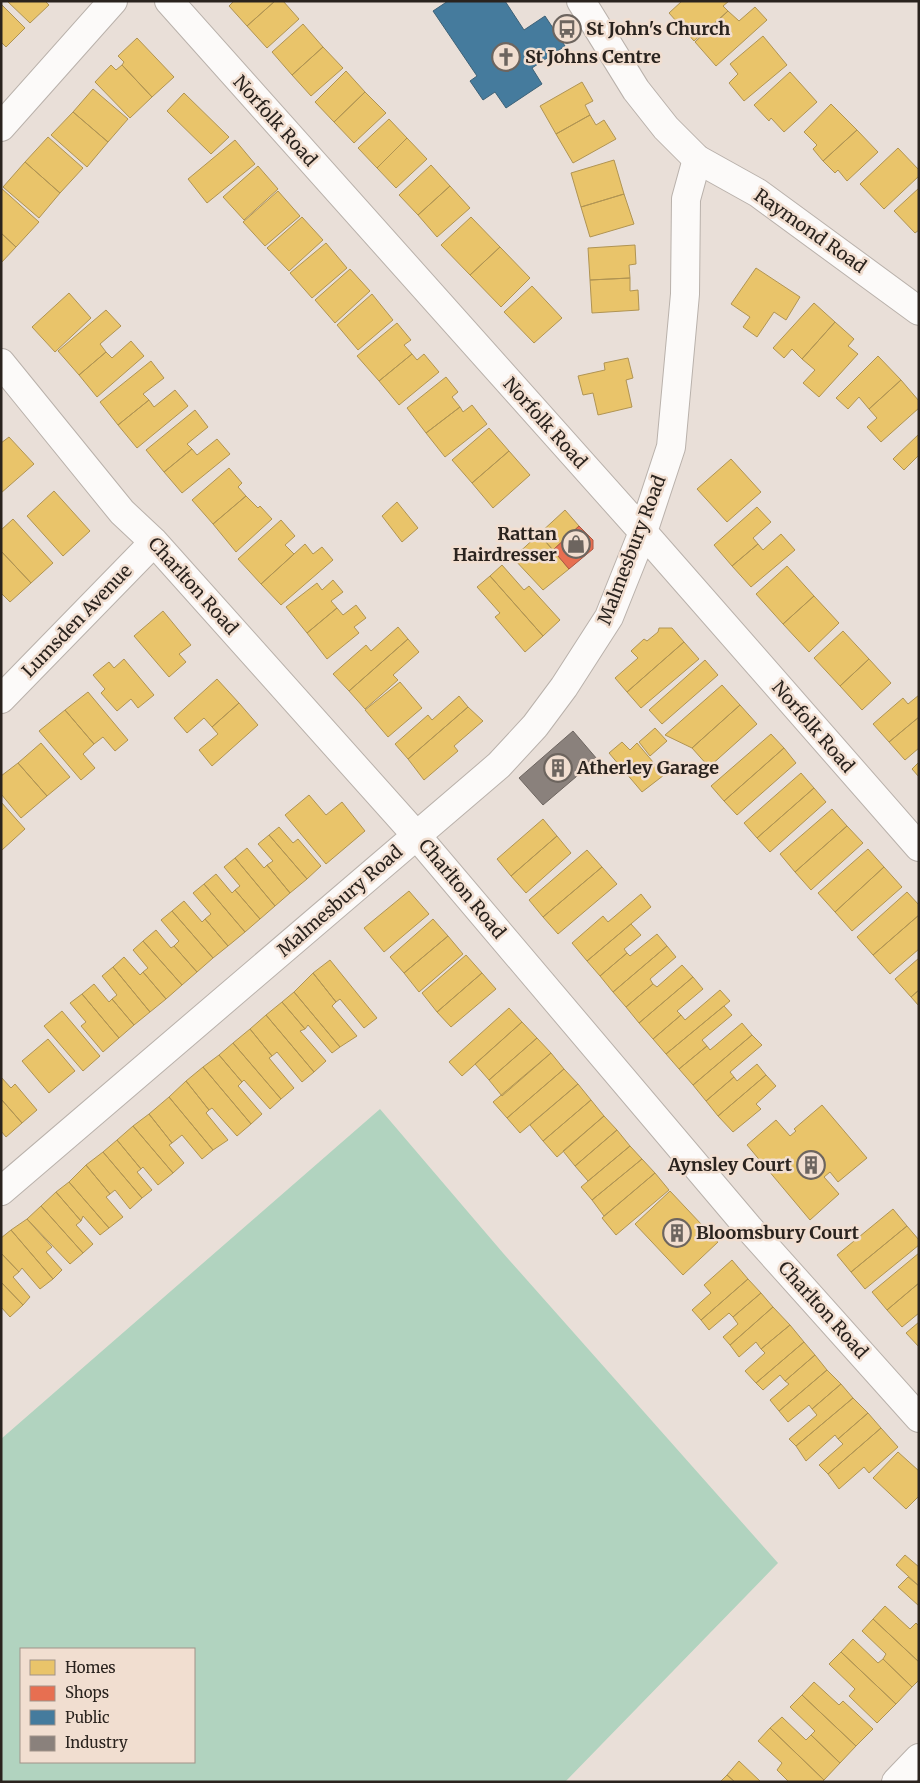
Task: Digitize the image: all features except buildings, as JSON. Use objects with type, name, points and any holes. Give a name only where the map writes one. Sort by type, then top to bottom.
[{"type":"street","points":[[1,127],[113,1]]},
{"type":"street","name":"Norfolk Road","points":[[169,1],[643,532],[919,847]]},
{"type":"street","name":"Raymond Road","points":[[591,5],[636,90],[666,128],[697,159],[758,193],[919,311]]},
{"type":"street","name":"Malmesbury Road","points":[[1,1191],[499,764],[535,726],[564,687],[609,617],[643,532],[671,447],[685,294],[686,198],[697,159]]},
{"type":"street","name":"Charlton Road","points":[[1,363],[122,512],[154,542],[416,835],[748,1227],[919,1418]]},
{"type":"street","name":"Lumsden Avenue","points":[[1,699],[154,542]]},
{"type":"street","points":[[896,1782],[919,1758]]},
{"type":"green space","points":[[380,1109],[503,1253],[778,1563],[565,1782],[1,1782],[1,1439]]},
{"type":"place","name":"St John's Church","points":[[567,29]]},
{"type":"place","name":"St Johns Centre","points":[[506,57]]},
{"type":"place","name":"Rattan Hairdresser","points":[[576,544]]},
{"type":"place","name":"Atherley Garage","points":[[558,768]]},
{"type":"place","name":"Aynsley Court","points":[[811,1165]]},
{"type":"place","name":"Bloomsbury Court","points":[[677,1233]]}]
